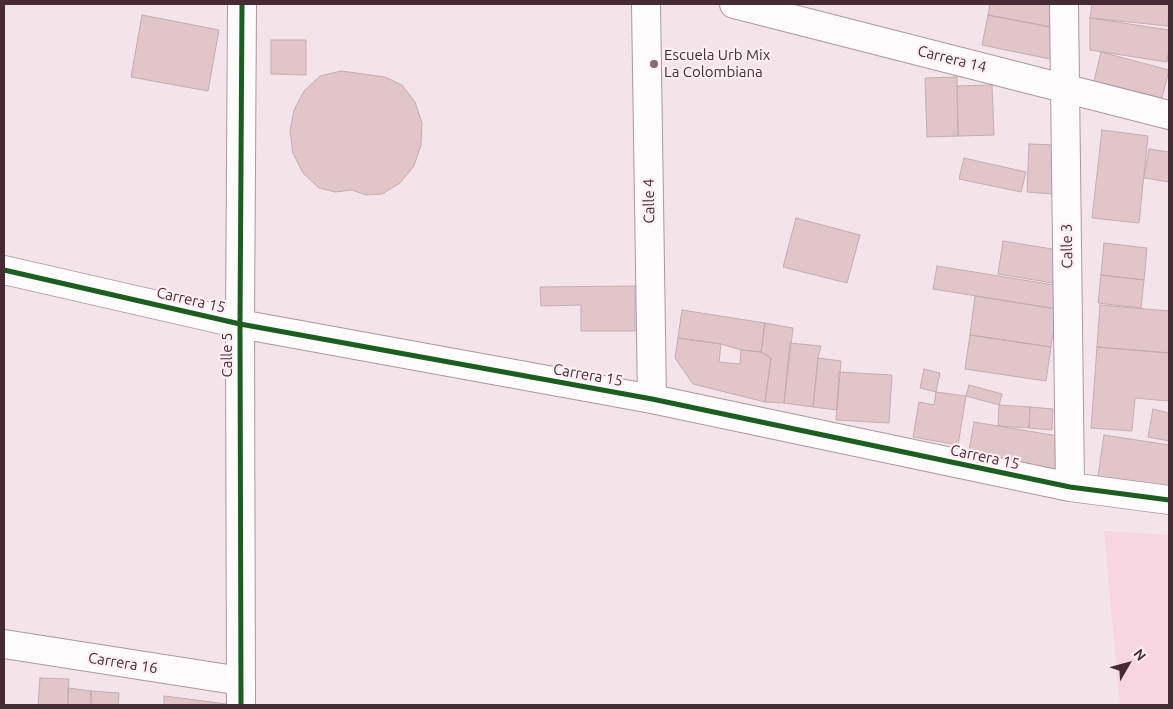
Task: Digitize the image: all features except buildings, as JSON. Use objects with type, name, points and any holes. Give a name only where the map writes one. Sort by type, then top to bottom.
[{"type":"street","name":"Calle 5","points":[[241,693],[240,324],[242,4]]},
{"type":"street","name":"Calle 4","points":[[646,4],[652,399]]},
{"type":"street","name":"Carrera 14","points":[[734,4],[1169,115]]},
{"type":"street","name":"Calle 3","points":[[1064,4],[1070,487]]},
{"type":"street","name":"Carrera 15","points":[[4,270],[240,324],[652,399],[1070,487],[1169,500]]},
{"type":"street","name":"Carrera 16","points":[[4,644],[241,693]]},
{"type":"shaded area","points":[[1104,531],[1169,535],[1169,705],[1120,705]]},
{"type":"cycle path","points":[[241,705],[240,324],[242,4]]},
{"type":"cycle path","points":[[4,270],[240,324],[652,399],[1070,487],[1169,500]]},
{"type":"place","name":"Escuela Urb Mix La Colombiana","points":[[654,64]]}]
